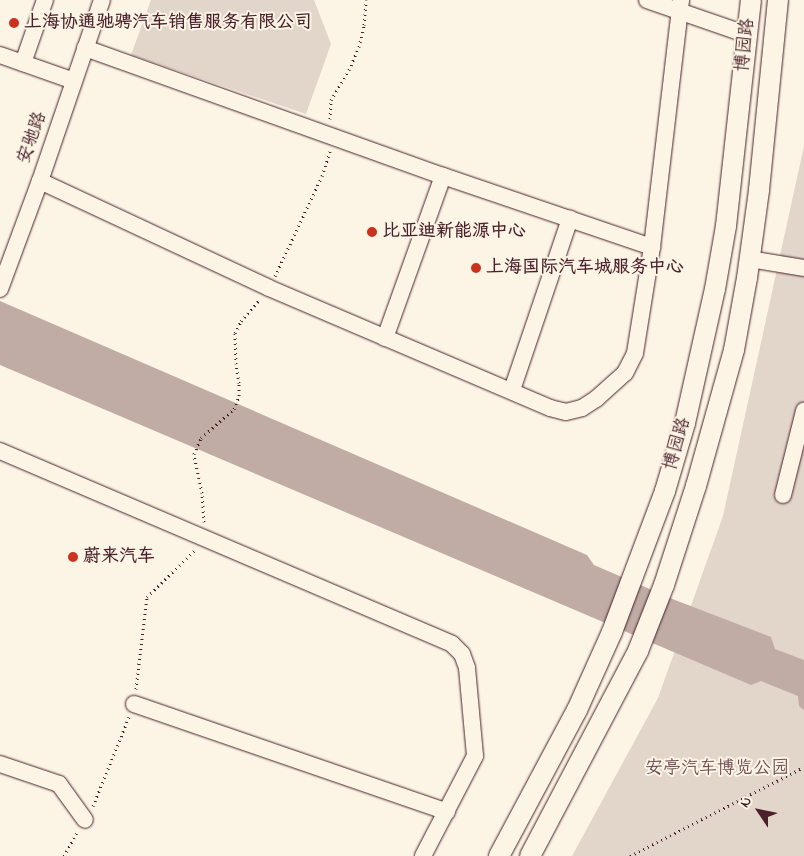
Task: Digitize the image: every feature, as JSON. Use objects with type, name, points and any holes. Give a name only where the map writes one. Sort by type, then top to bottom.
[{"type":"main road","name":"博园路","points":[[498,856],[577,710],[612,632],[664,491],[685,423],[715,289],[726,226],[751,0]]},
{"type":"main road","name":"博园路","points":[[530,856],[638,651],[664,585],[696,486],[734,350],[749,259],[778,0]]},
{"type":"street","points":[[23,63],[45,0]]},
{"type":"street","name":"安驰路","points":[[1,285],[40,181],[102,0]]},
{"type":"street","points":[[647,0],[680,6],[748,34]]},
{"type":"street","points":[[40,181],[269,288],[385,338],[566,412],[582,408],[596,399],[625,373],[636,353],[652,247],[680,6]]},
{"type":"street","points":[[85,48],[443,176],[652,247]]},
{"type":"street","points":[[0,54],[74,81]]},
{"type":"street","points":[[385,338],[443,176]]},
{"type":"street","points":[[512,390],[570,220]]},
{"type":"street","points":[[749,259],[804,268]]},
{"type":"street","points":[[783,495],[804,411]]},
{"type":"street","points":[[0,452],[452,644],[462,654],[467,668],[475,756],[424,856]]},
{"type":"street","points":[[134,704],[447,812]]},
{"type":"street","points":[[0,764],[59,784],[85,820]]},
{"type":"path","points":[[205,540],[202,493],[194,454],[201,438],[234,409],[239,390],[235,334],[241,321],[269,288]]},
{"type":"path","points":[[630,856],[804,767]]},
{"type":"green space","points":[[151,0],[314,0],[331,44],[306,114],[131,55]]},
{"type":"green space","name":"安亭汽车博览公园","points":[[804,146],[804,856],[572,856],[658,698],[723,516]]},
{"type":"shaded area","points":[[0,301],[587,555],[594,565],[675,600],[771,637],[775,649],[804,660],[804,710],[799,706],[798,696],[761,681],[751,685],[0,365]]},
{"type":"place","name":"上海协通驰骋汽车销售服务有限公司","points":[[14,23]]},
{"type":"place","name":"比亚迪新能源中心","points":[[372,232]]},
{"type":"place","name":"上海国际汽车城服务中心","points":[[476,268]]},
{"type":"place","name":"蔚来汽车","points":[[73,557]]}]
